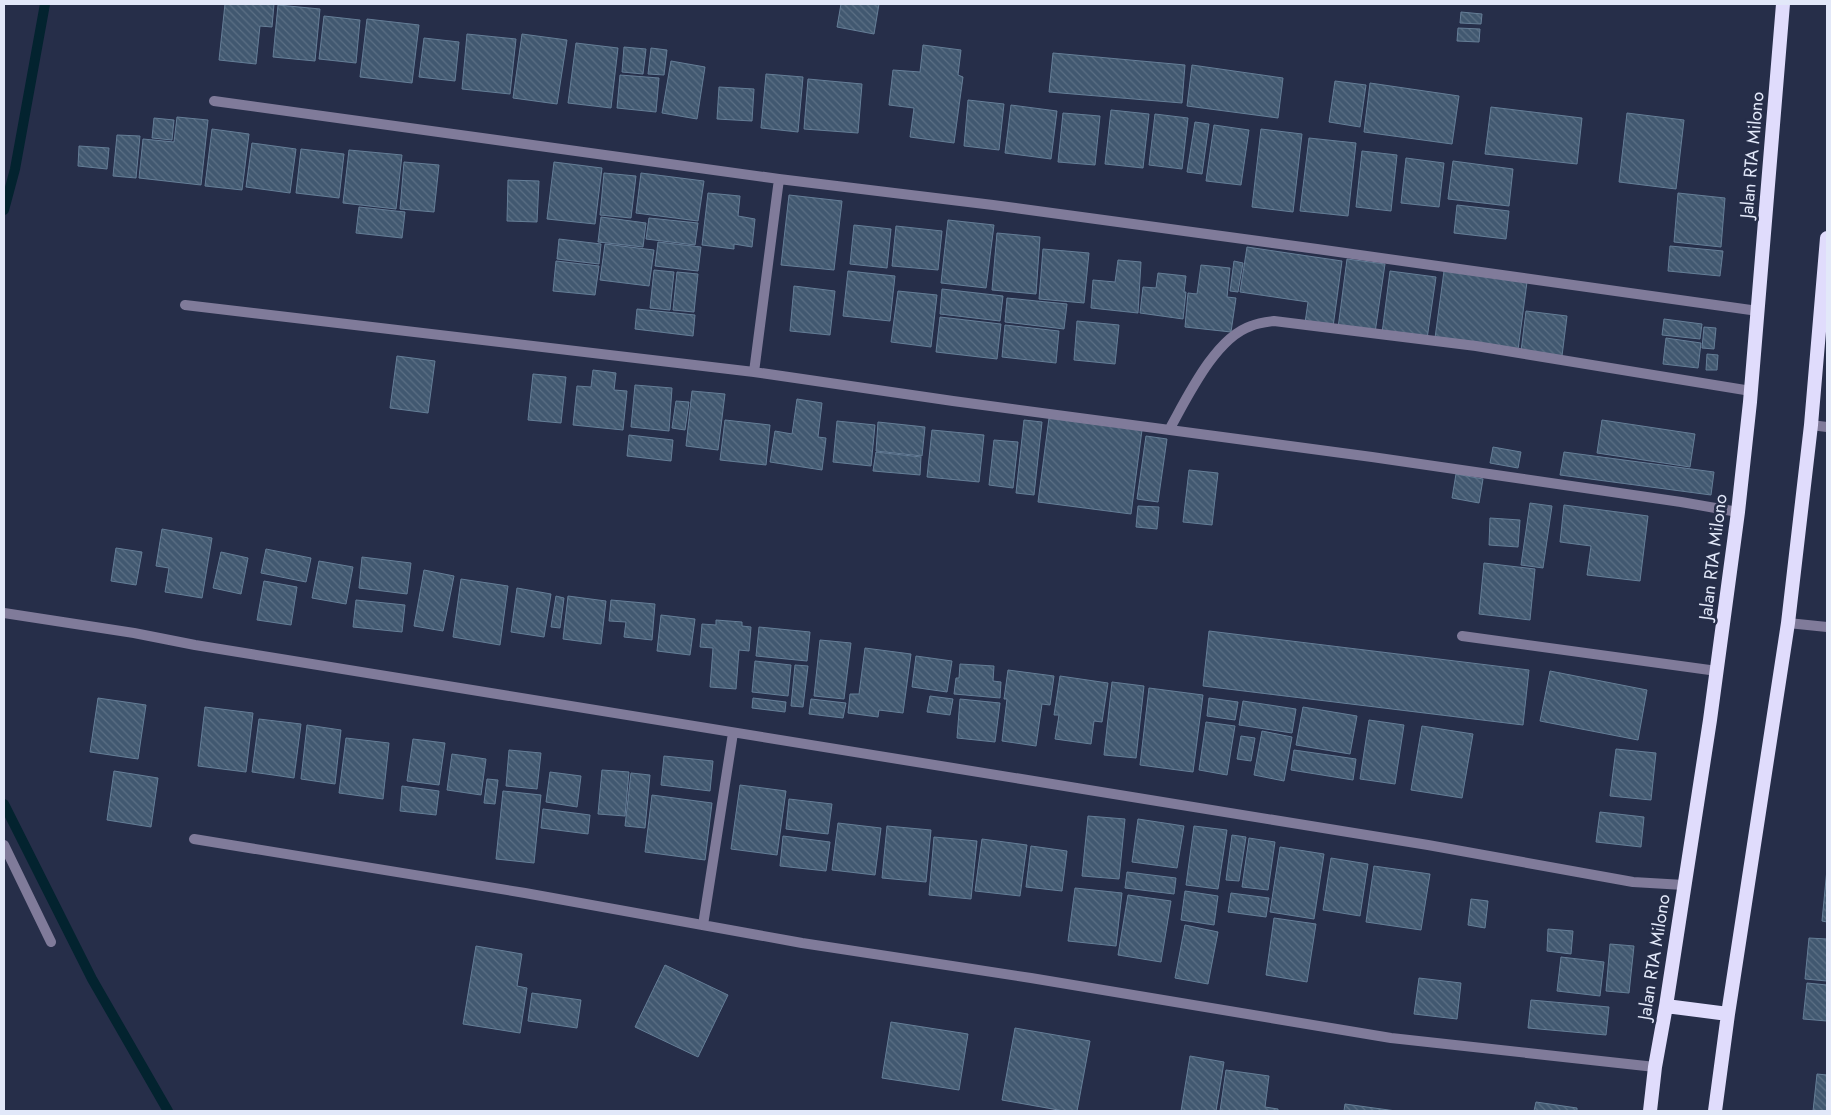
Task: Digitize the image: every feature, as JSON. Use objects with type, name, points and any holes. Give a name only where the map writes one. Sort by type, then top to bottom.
[{"type":"highway","name":"Jalan RTA Milono","points":[[1650,1111],[1655,1067],[1717,671],[1738,512],[1751,391],[1783,4]]},
{"type":"highway","points":[[1715,1111],[1788,622],[1811,425],[1827,238]]},
{"type":"highway","points":[[1666,1006],[1728,1014]]},
{"type":"street","points":[[214,101],[780,179],[993,205],[1758,311]]},
{"type":"street","points":[[754,372],[780,179]]},
{"type":"street","points":[[185,305],[754,372],[1391,459],[1671,500],[1738,512]]},
{"type":"street","points":[[1169,430],[1209,362],[1230,338],[1250,326],[1274,321],[1476,346],[1751,391]]},
{"type":"street","points":[[1811,425],[1827,427]]},
{"type":"street","points":[[4,613],[1428,845],[1633,882],[1684,885]]},
{"type":"street","points":[[1788,622],[1827,627]]},
{"type":"street","points":[[1462,636],[1717,671]]},
{"type":"street","points":[[703,924],[733,733]]},
{"type":"street","points":[[194,839],[525,892],[802,943],[1031,978],[1391,1038],[1655,1067]]},
{"type":"street","points":[[4,845],[51,942]]},
{"type":"building","points":[[225,4],[274,4],[272,27],[260,26],[256,64],[219,60]]},
{"type":"building","points":[[841,4],[879,4],[874,34],[837,27]]},
{"type":"building","points":[[278,5],[320,9],[315,61],[273,57]]},
{"type":"building","points":[[1461,12],[1482,14],[1481,24],[1460,23]]},
{"type":"building","points":[[324,16],[360,20],[356,63],[319,59]]},
{"type":"building","points":[[367,19],[419,25],[412,83],[360,77]]},
{"type":"building","points":[[1458,28],[1480,29],[1479,42],[1457,41]]},
{"type":"building","points":[[467,34],[516,39],[510,94],[462,89]]},
{"type":"building","points":[[522,34],[567,40],[557,104],[513,98]]},
{"type":"building","points":[[424,38],[459,42],[455,81],[419,77]]},
{"type":"building","points":[[576,43],[618,48],[611,108],[568,103]]},
{"type":"building","points":[[923,45],[961,50],[958,75],[963,77],[954,143],[910,137],[914,108],[889,105],[893,70],[920,72]]},
{"type":"building","points":[[624,47],[646,49],[643,74],[622,72]]},
{"type":"building","points":[[651,48],[667,50],[664,75],[648,74]]},
{"type":"building","points":[[1053,53],[1185,65],[1182,103],[1049,92]]},
{"type":"building","points":[[671,61],[705,67],[697,119],[662,113]]},
{"type":"building","points":[[1192,65],[1283,78],[1278,118],[1187,106]]},
{"type":"building","points":[[766,74],[803,77],[798,132],[761,128]]},
{"type":"building","points":[[620,75],[659,78],[656,112],[617,108]]},
{"type":"building","points":[[808,79],[862,84],[858,133],[804,129]]},
{"type":"building","points":[[1335,81],[1366,85],[1360,127],[1329,122]]},
{"type":"building","points":[[1370,83],[1459,96],[1452,144],[1364,132]]},
{"type":"building","points":[[719,87],[754,89],[752,121],[717,119]]},
{"type":"building","points":[[968,100],[1004,104],[999,150],[964,146]]},
{"type":"building","points":[[1011,105],[1057,111],[1051,159],[1005,153]]},
{"type":"building","points":[[1491,107],[1582,118],[1577,164],[1485,154]]},
{"type":"building","points":[[1111,110],[1149,114],[1143,168],[1105,164]]},
{"type":"building","points":[[1063,113],[1100,116],[1095,165],[1058,162]]},
{"type":"building","points":[[1627,113],[1684,120],[1676,189],[1619,182]]},
{"type":"building","points":[[1155,114],[1188,118],[1182,169],[1149,165]]},
{"type":"building","points":[[177,117],[208,120],[201,185],[139,178],[143,139],[174,142]]},
{"type":"building","points":[[154,118],[174,120],[172,140],[152,138]]},
{"type":"building","points":[[1195,122],[1209,124],[1202,174],[1187,172]]},
{"type":"building","points":[[1214,125],[1249,130],[1241,185],[1206,181]]},
{"type":"building","points":[[212,129],[249,134],[242,190],[205,186]]},
{"type":"building","points":[[1261,129],[1302,134],[1293,212],[1252,207]]},
{"type":"building","points":[[117,135],[140,136],[136,178],[113,176]]},
{"type":"building","points":[[1309,138],[1356,143],[1348,216],[1300,211]]},
{"type":"building","points":[[252,143],[296,149],[290,193],[246,187]]},
{"type":"building","points":[[79,146],[109,148],[107,169],[78,166]]},
{"type":"building","points":[[301,149],[344,154],[339,198],[296,193]]},
{"type":"building","points":[[349,150],[402,155],[396,209],[343,203]]},
{"type":"building","points":[[1362,151],[1397,155],[1391,211],[1356,207]]},
{"type":"building","points":[[1406,158],[1444,163],[1439,207],[1401,203]]},
{"type":"building","points":[[1453,161],[1513,169],[1509,206],[1448,199]]},
{"type":"building","points":[[404,162],[439,165],[434,212],[400,209]]},
{"type":"building","points":[[554,162],[602,168],[595,224],[547,219]]},
{"type":"building","points":[[604,173],[636,176],[631,218],[600,215]]},
{"type":"building","points":[[641,173],[704,181],[698,221],[636,213]]},
{"type":"building","points":[[508,180],[539,181],[537,222],[507,221]]},
{"type":"building","points":[[708,193],[740,196],[738,216],[755,219],[752,247],[734,244],[734,249],[702,245]]},
{"type":"building","points":[[1678,193],[1725,198],[1721,247],[1674,242]]},
{"type":"building","points":[[789,195],[842,201],[834,270],[781,265]]},
{"type":"building","points":[[1457,205],[1509,211],[1506,239],[1454,233]]},
{"type":"building","points":[[359,207],[405,212],[402,238],[356,233]]},
{"type":"building","points":[[601,217],[646,223],[643,247],[598,242]]},
{"type":"building","points":[[649,218],[698,223],[695,245],[646,239]]},
{"type":"building","points":[[948,220],[994,225],[986,288],[941,283]]},
{"type":"building","points":[[854,225],[891,229],[887,268],[850,264]]},
{"type":"building","points":[[896,226],[942,231],[938,270],[892,266]]},
{"type":"building","points":[[997,233],[1040,237],[1036,294],[992,290]]},
{"type":"building","points":[[559,239],[601,244],[599,264],[557,259]]},
{"type":"building","points":[[658,242],[701,247],[698,271],[655,266]]},
{"type":"building","points":[[605,244],[654,250],[649,286],[600,280]]},
{"type":"building","points":[[1670,246],[1723,251],[1720,276],[1668,271]]},
{"type":"building","points":[[1247,247],[1342,261],[1333,327],[1305,323],[1308,302],[1240,292]]},
{"type":"building","points":[[1043,249],[1089,253],[1084,303],[1039,299]]},
{"type":"building","points":[[1347,259],[1385,264],[1375,333],[1338,328]]},
{"type":"building","points":[[1118,260],[1141,262],[1138,313],[1091,308],[1093,280],[1115,282]]},
{"type":"building","points":[[556,261],[599,266],[595,295],[553,291]]},
{"type":"building","points":[[1234,261],[1243,263],[1238,292],[1230,291]]},
{"type":"building","points":[[1201,265],[1230,268],[1227,297],[1236,298],[1231,332],[1185,327],[1188,293],[1197,294]]},
{"type":"building","points":[[654,270],[674,272],[670,310],[650,308]]},
{"type":"building","points":[[848,271],[895,276],[890,321],[843,316]]},
{"type":"building","points":[[1390,271],[1436,277],[1427,339],[1382,333]]},
{"type":"building","points":[[1444,271],[1527,282],[1518,350],[1435,338]]},
{"type":"building","points":[[677,272],[698,274],[694,312],[673,310]]},
{"type":"building","points":[[1158,273],[1186,276],[1183,319],[1140,313],[1143,287],[1156,288]]},
{"type":"building","points":[[794,286],[835,291],[830,335],[790,331]]},
{"type":"building","points":[[942,289],[1003,296],[1000,321],[940,314]]},
{"type":"building","points":[[898,291],[937,295],[931,347],[891,342]]},
{"type":"building","points":[[1007,298],[1067,304],[1064,329],[1005,322]]},
{"type":"building","points":[[637,309],[695,315],[693,336],[635,329]]},
{"type":"building","points":[[1526,311],[1567,316],[1562,356],[1521,351]]},
{"type":"building","points":[[940,317],[1001,324],[997,359],[936,352]]},
{"type":"building","points":[[1664,319],[1702,324],[1700,339],[1662,335]]},
{"type":"building","points":[[1077,321],[1119,325],[1115,364],[1074,360]]},
{"type":"building","points":[[1005,325],[1059,331],[1056,363],[1002,357]]},
{"type":"building","points":[[1704,327],[1716,328],[1714,349],[1702,348]]},
{"type":"building","points":[[1666,338],[1701,343],[1698,368],[1663,364]]},
{"type":"building","points":[[1707,354],[1718,355],[1717,370],[1706,370]]},
{"type":"building","points":[[397,356],[435,361],[428,413],[390,408]]},
{"type":"building","points":[[593,370],[616,373],[614,390],[627,391],[623,430],[573,425],[577,386],[591,387]]},
{"type":"building","points":[[533,374],[566,377],[561,423],[528,420]]},
{"type":"building","points":[[635,385],[672,388],[669,431],[631,427]]},
{"type":"building","points":[[692,391],[725,394],[718,450],[686,446]]},
{"type":"building","points":[[797,399],[822,403],[818,437],[826,438],[822,470],[770,462],[775,431],[792,434]]},
{"type":"building","points":[[676,401],[689,402],[685,430],[672,428]]},
{"type":"building","points":[[1049,418],[1142,430],[1131,514],[1038,502]]},
{"type":"building","points":[[725,420],[770,425],[766,465],[720,460]]},
{"type":"building","points":[[1024,420],[1042,422],[1034,495],[1016,493]]},
{"type":"building","points":[[1602,420],[1695,434],[1690,467],[1597,453]]},
{"type":"building","points":[[837,421],[875,425],[871,466],[833,462]]},
{"type":"building","points":[[878,422],[925,427],[922,456],[876,451]]},
{"type":"building","points":[[932,430],[984,435],[979,482],[927,477]]},
{"type":"building","points":[[629,435],[673,440],[671,461],[627,456]]},
{"type":"building","points":[[1146,436],[1167,439],[1158,502],[1137,499]]},
{"type":"building","points":[[994,440],[1018,442],[1013,488],[989,485]]},
{"type":"building","points":[[1493,447],[1521,452],[1518,468],[1490,463]]},
{"type":"building","points":[[876,452],[921,457],[920,475],[873,471]]},
{"type":"building","points":[[1564,452],[1714,472],[1711,495],[1560,475]]},
{"type":"building","points":[[1189,470],[1218,473],[1212,525],[1183,522]]},
{"type":"building","points":[[1456,474],[1483,479],[1479,503],[1452,498]]},
{"type":"building","points":[[1530,503],[1552,506],[1543,568],[1521,565]]},
{"type":"building","points":[[1564,505],[1648,516],[1640,581],[1587,575],[1591,546],[1560,542]]},
{"type":"building","points":[[1138,506],[1159,507],[1157,529],[1136,527]]},
{"type":"building","points":[[1490,518],[1520,520],[1518,547],[1489,545]]},
{"type":"building","points":[[162,529],[212,538],[202,598],[165,592],[169,568],[156,566]]},
{"type":"building","points":[[116,548],[142,552],[136,585],[111,581]]},
{"type":"building","points":[[266,549],[311,558],[306,582],[261,573]]},
{"type":"building","points":[[221,552],[248,558],[241,594],[213,588]]},
{"type":"building","points":[[362,557],[411,563],[407,594],[359,588]]},
{"type":"building","points":[[319,561],[353,567],[346,604],[312,598]]},
{"type":"building","points":[[1484,563],[1535,569],[1530,620],[1479,614]]},
{"type":"building","points":[[424,570],[454,576],[443,631],[414,626]]},
{"type":"building","points":[[461,579],[508,586],[500,645],[453,637]]},
{"type":"building","points":[[264,581],[297,587],[291,625],[257,620]]},
{"type":"building","points":[[517,588],[551,594],[544,637],[511,632]]},
{"type":"building","points":[[556,596],[564,598],[560,628],[551,627]]},
{"type":"building","points":[[568,596],[606,601],[601,644],[563,639]]},
{"type":"building","points":[[356,600],[405,605],[402,632],[353,627]]},
{"type":"building","points":[[611,600],[655,604],[652,640],[624,637],[626,622],[609,621]]},
{"type":"building","points":[[661,615],[695,619],[690,655],[657,651]]},
{"type":"building","points":[[716,620],[742,622],[742,626],[751,627],[749,651],[739,650],[736,689],[710,687],[713,648],[700,647],[702,624],[716,625]]},
{"type":"building","points":[[759,627],[810,632],[807,661],[756,656]]},
{"type":"building","points":[[1209,631],[1529,670],[1523,725],[1203,686]]},
{"type":"building","points":[[820,640],[851,643],[844,699],[814,696]]},
{"type":"building","points":[[865,648],[911,654],[903,713],[879,710],[878,717],[848,713],[850,694],[859,694]]},
{"type":"building","points":[[916,656],[952,661],[947,692],[912,687]]},
{"type":"building","points":[[755,661],[791,665],[788,696],[752,692]]},
{"type":"building","points":[[960,664],[994,666],[993,681],[1001,682],[1000,698],[954,694],[956,678],[959,678]]},
{"type":"building","points":[[795,665],[808,666],[803,707],[791,706]]},
{"type":"building","points":[[1008,670],[1054,676],[1050,705],[1042,704],[1036,746],[1002,741],[1007,699],[1004,699]]},
{"type":"building","points":[[1550,671],[1647,690],[1638,740],[1540,721]]},
{"type":"building","points":[[1060,676],[1108,683],[1102,722],[1094,721],[1091,744],[1055,739],[1059,715],[1054,715]]},
{"type":"building","points":[[1112,682],[1144,686],[1136,758],[1104,755]]},
{"type":"building","points":[[1149,688],[1203,695],[1193,772],[1140,765]]},
{"type":"building","points":[[930,696],[953,699],[950,715],[927,712]]},
{"type":"building","points":[[98,698],[146,705],[138,759],[90,752]]},
{"type":"building","points":[[753,698],[786,702],[785,712],[752,708]]},
{"type":"building","points":[[1209,698],[1238,702],[1235,720],[1207,716]]},
{"type":"building","points":[[811,699],[846,703],[843,718],[809,714]]},
{"type":"building","points":[[960,699],[1000,703],[995,742],[957,738]]},
{"type":"building","points":[[1243,701],[1296,709],[1292,733],[1239,725]]},
{"type":"building","points":[[205,707],[253,713],[246,772],[198,766]]},
{"type":"building","points":[[1303,707],[1357,716],[1350,754],[1296,745]]},
{"type":"building","points":[[259,719],[301,724],[294,778],[252,772]]},
{"type":"building","points":[[1369,720],[1404,725],[1395,784],[1360,779]]},
{"type":"building","points":[[1206,722],[1235,726],[1227,775],[1199,770]]},
{"type":"building","points":[[307,725],[341,730],[335,784],[301,779]]},
{"type":"building","points":[[1422,726],[1473,734],[1462,798],[1411,790]]},
{"type":"building","points":[[1262,731],[1292,737],[1284,781],[1254,775]]},
{"type":"building","points":[[1241,736],[1255,738],[1251,761],[1237,759]]},
{"type":"building","points":[[346,738],[389,743],[383,799],[339,793]]},
{"type":"building","points":[[413,739],[445,743],[439,785],[407,781]]},
{"type":"building","points":[[1616,749],[1656,753],[1651,800],[1610,796]]},
{"type":"building","points":[[509,750],[541,753],[537,789],[506,786]]},
{"type":"building","points":[[1294,750],[1356,759],[1353,780],[1291,770]]},
{"type":"building","points":[[452,754],[486,759],[481,795],[447,790]]},
{"type":"building","points":[[664,756],[713,761],[710,791],[661,785]]},
{"type":"building","points":[[602,770],[629,772],[625,816],[598,814]]},
{"type":"building","points":[[114,771],[158,778],[151,827],[107,820]]},
{"type":"building","points":[[550,772],[581,776],[577,807],[546,802]]},
{"type":"building","points":[[631,773],[650,775],[645,828],[625,826]]},
{"type":"building","points":[[487,779],[498,780],[495,804],[484,803]]},
{"type":"building","points":[[740,785],[786,791],[777,855],[731,849]]},
{"type":"building","points":[[402,786],[439,791],[436,815],[400,811]]},
{"type":"building","points":[[503,791],[541,795],[534,863],[496,859]]},
{"type":"building","points":[[652,795],[712,803],[705,860],[645,852]]},
{"type":"building","points":[[789,799],[832,804],[828,834],[786,829]]},
{"type":"building","points":[[543,809],[590,815],[588,834],[541,828]]},
{"type":"building","points":[[1600,812],[1644,817],[1641,847],[1596,842]]},
{"type":"building","points":[[1088,816],[1125,819],[1119,879],[1082,876]]},
{"type":"building","points":[[1138,819],[1184,826],[1177,868],[1132,862]]},
{"type":"building","points":[[838,823],[881,828],[875,875],[832,870]]},
{"type":"building","points":[[887,826],[931,830],[926,882],[882,878]]},
{"type":"building","points":[[1194,826],[1227,830],[1218,889],[1186,885]]},
{"type":"building","points":[[1232,835],[1246,837],[1239,881],[1226,880]]},
{"type":"building","points":[[783,836],[830,842],[826,871],[780,866]]},
{"type":"building","points":[[934,837],[977,841],[971,899],[929,895]]},
{"type":"building","points":[[1249,838],[1275,842],[1268,890],[1242,887]]},
{"type":"building","points":[[982,839],[1027,845],[1020,896],[975,891]]},
{"type":"building","points":[[1031,846],[1067,851],[1062,891],[1026,887]]},
{"type":"building","points":[[1280,847],[1324,854],[1314,919],[1270,912]]},
{"type":"building","points":[[1331,858],[1368,864],[1360,916],[1323,910]]},
{"type":"building","points":[[1374,866],[1430,874],[1421,930],[1366,922]]},
{"type":"building","points":[[1827,869],[1827,922],[1822,921]]},
{"type":"building","points":[[1127,872],[1176,878],[1174,894],[1125,888]]},
{"type":"building","points":[[1075,888],[1122,893],[1116,946],[1068,941]]},
{"type":"building","points":[[1185,891],[1218,896],[1214,925],[1181,920]]},
{"type":"building","points":[[1231,893],[1269,898],[1266,917],[1228,912]]},
{"type":"building","points":[[1128,895],[1171,901],[1161,962],[1118,955]]},
{"type":"building","points":[[1471,899],[1488,901],[1485,928],[1468,925]]},
{"type":"building","points":[[1274,918],[1316,924],[1307,982],[1266,975]]},
{"type":"building","points":[[1185,925],[1218,932],[1208,984],[1175,978]]},
{"type":"building","points":[[1548,929],[1573,931],[1571,954],[1547,951]]},
{"type":"building","points":[[1809,938],[1827,939],[1827,981],[1805,979]]},
{"type":"building","points":[[1610,944],[1634,946],[1629,993],[1606,991]]},
{"type":"building","points":[[476,946],[522,954],[517,986],[527,988],[520,1033],[463,1024]]},
{"type":"building","points":[[1561,957],[1604,962],[1600,996],[1557,991]]},
{"type":"building","points":[[665,965],[728,995],[698,1057],[635,1027]]},
{"type":"building","points":[[1419,978],[1461,983],[1457,1019],[1414,1014]]},
{"type":"building","points":[[1807,983],[1827,985],[1827,1021],[1803,1019]]},
{"type":"building","points":[[532,993],[581,1000],[577,1028],[528,1021]]},
{"type":"building","points":[[1531,1000],[1609,1007],[1606,1035],[1528,1028]]},
{"type":"building","points":[[891,1022],[968,1034],[959,1090],[882,1078]]},
{"type":"building","points":[[1015,1028],[1090,1041],[1077,1111],[1064,1111],[1002,1100]]},
{"type":"building","points":[[1190,1056],[1224,1062],[1216,1111],[1181,1111]]},
{"type":"building","points":[[1226,1070],[1269,1076],[1265,1107],[1278,1109],[1278,1111],[1220,1111]]},
{"type":"building","points":[[1817,1074],[1827,1075],[1827,1111],[1813,1111]]},
{"type":"building","points":[[1536,1102],[1577,1108],[1577,1111],[1534,1111]]},
{"type":"building","points":[[1345,1104],[1396,1111],[1344,1111]]},
{"type":"waterway","points":[[4,210],[15,169],[45,4]]},
{"type":"waterway","points":[[4,804],[92,979],[168,1111]]}]
